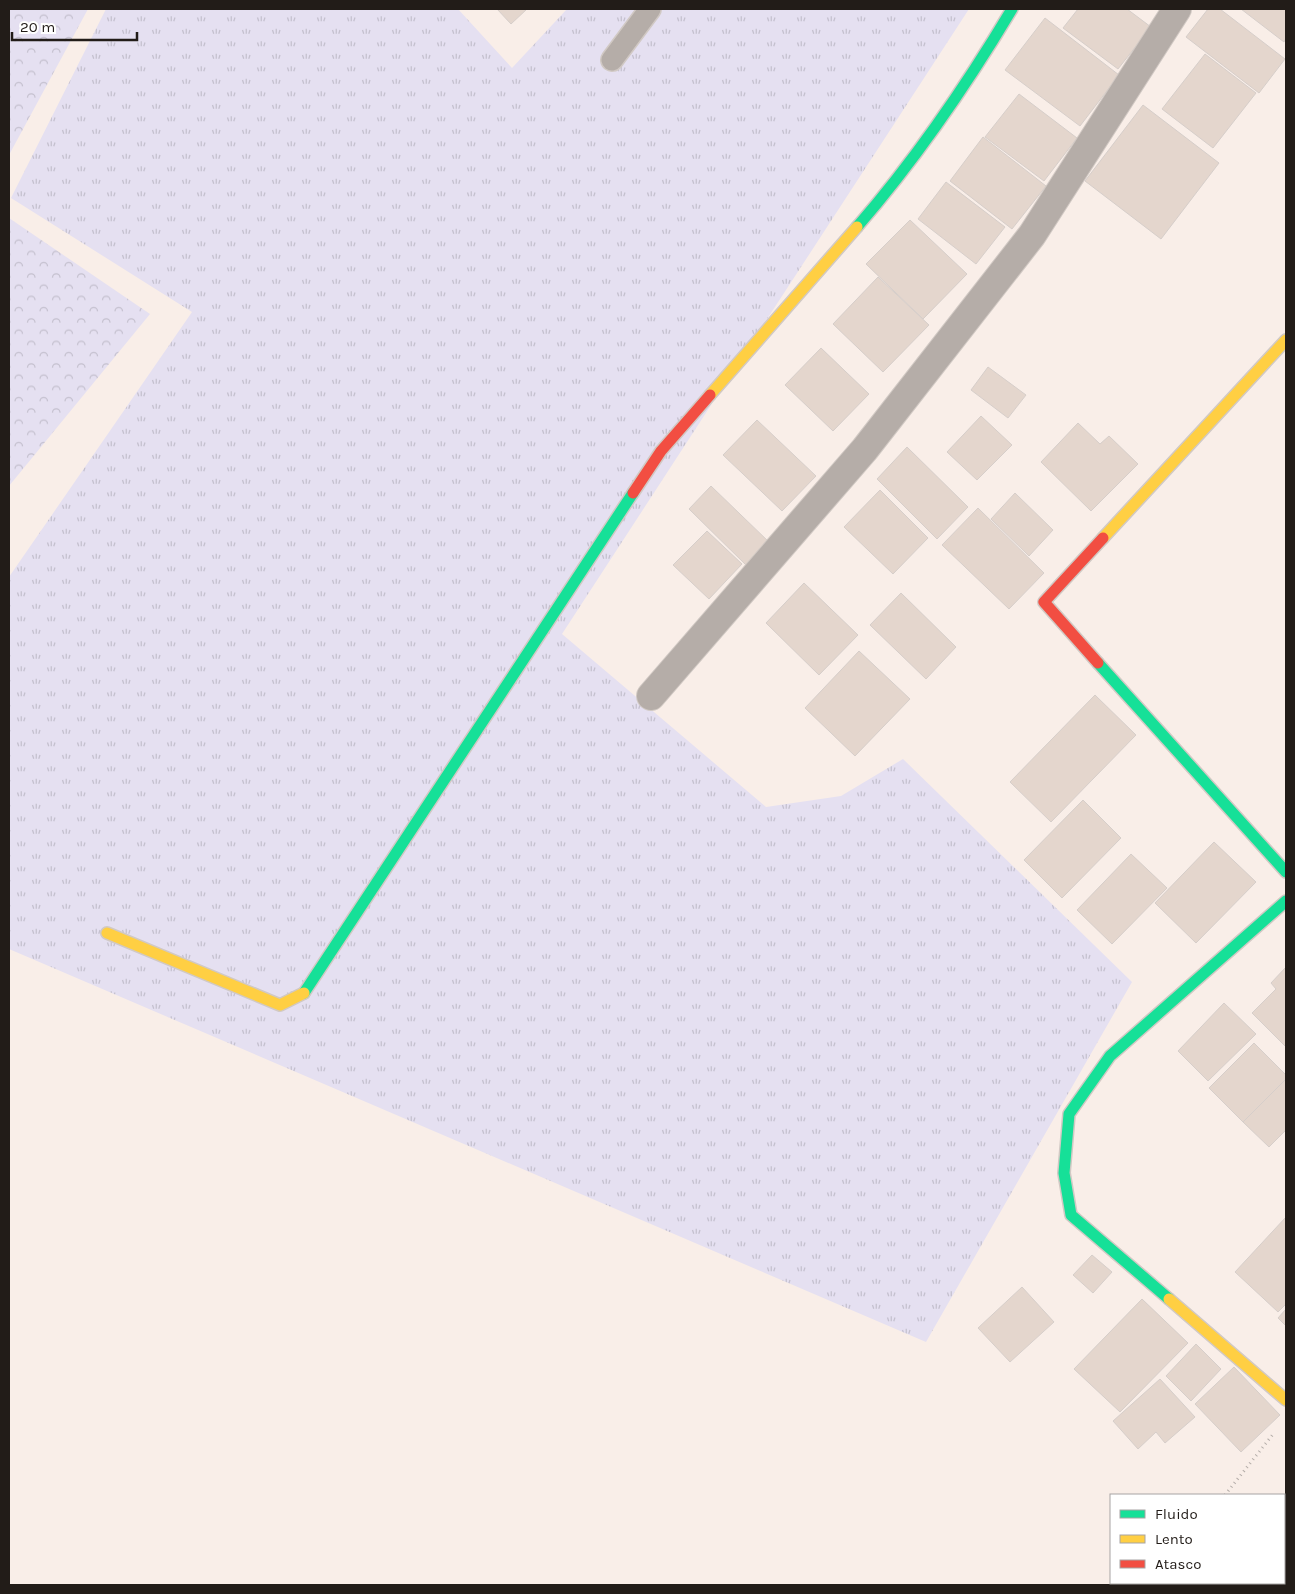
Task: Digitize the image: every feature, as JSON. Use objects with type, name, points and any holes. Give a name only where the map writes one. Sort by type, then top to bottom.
[{"type":"street","points":[[107,933],[280,1005],[305,992],[661,451],[899,179],[974,73],[1012,9]]},
{"type":"street","points":[[651,696],[865,449],[1032,235],[1177,9]]},
{"type":"street","points":[[1286,340],[1044,602],[1286,872]]},
{"type":"street","points":[[1286,901],[1110,1056],[1069,1114],[1064,1173],[1071,1215],[1286,1400]]},
{"type":"lane","points":[[612,60],[650,9]]},
{"type":"path","points":[[1226,1494],[1280,1425]]},
{"type":"green space","points":[[9,9],[88,9],[9,155]]},
{"type":"green space","points":[[106,9],[458,9],[512,68],[567,9],[969,9],[562,634],[766,807],[841,796],[903,759],[1132,982],[926,1342],[9,949],[9,577],[192,312],[11,198]]},
{"type":"green space","points":[[9,218],[150,314],[9,486]]},
{"type":"building","points":[[497,9],[527,9],[511,24]]},
{"type":"building","points":[[1078,9],[1127,9],[1151,27],[1118,69],[1063,28]]},
{"type":"building","points":[[1208,9],[1220,9],[1285,59],[1259,93],[1186,37]]},
{"type":"building","points":[[1241,9],[1286,9],[1286,38],[1284,42]]},
{"type":"building","points":[[1045,18],[1119,75],[1080,126],[1005,70]]},
{"type":"building","points":[[1205,54],[1256,93],[1213,148],[1162,109]]},
{"type":"building","points":[[1019,94],[1077,138],[1044,181],[985,137]]},
{"type":"building","points":[[1143,105],[1219,163],[1161,239],[1085,181]]},
{"type":"building","points":[[983,137],[1046,186],[1012,229],[950,181]]},
{"type":"building","points":[[946,182],[1005,227],[976,264],[918,219]]},
{"type":"building","points":[[910,220],[967,274],[923,319],[866,264]]},
{"type":"building","points":[[878,277],[929,325],[883,372],[833,324]]},
{"type":"building","points":[[821,348],[869,394],[833,431],[785,385]]},
{"type":"building","points":[[988,367],[1026,395],[1008,418],[971,390]]},
{"type":"building","points":[[981,416],[1012,445],[977,480],[947,452]]},
{"type":"building","points":[[757,420],[816,476],[782,511],[723,455]]},
{"type":"building","points":[[1078,423],[1100,444],[1109,436],[1138,464],[1091,511],[1041,462]]},
{"type":"building","points":[[907,447],[968,507],[937,539],[877,479]]},
{"type":"building","points":[[711,486],[770,543],[747,566],[689,509]]},
{"type":"building","points":[[880,490],[928,538],[893,574],[844,527]]},
{"type":"building","points":[[1015,493],[1053,530],[1029,556],[991,519]]},
{"type":"building","points":[[978,508],[1044,573],[1009,609],[942,545]]},
{"type":"building","points":[[707,531],[742,564],[709,599],[673,565]]},
{"type":"building","points":[[804,583],[858,635],[819,675],[766,623]]},
{"type":"building","points":[[901,593],[956,647],[926,679],[870,625]]},
{"type":"building","points":[[859,651],[910,699],[855,756],[805,708]]},
{"type":"building","points":[[1095,695],[1136,735],[1051,822],[1010,782]]},
{"type":"building","points":[[1083,800],[1121,838],[1062,898],[1024,860]]},
{"type":"building","points":[[1214,842],[1256,882],[1196,943],[1155,903]]},
{"type":"building","points":[[1131,854],[1167,888],[1112,944],[1077,910]]},
{"type":"building","points":[[1286,967],[1286,1047],[1252,1013],[1276,989],[1271,983]]},
{"type":"building","points":[[1224,1003],[1256,1034],[1208,1081],[1178,1051]]},
{"type":"building","points":[[1254,1043],[1286,1075],[1286,1079],[1243,1122],[1209,1088]]},
{"type":"building","points":[[1286,1079],[1286,1130],[1269,1147],[1243,1122]]},
{"type":"building","points":[[1286,1217],[1286,1304],[1278,1312],[1235,1272]]},
{"type":"building","points":[[1092,1255],[1112,1272],[1093,1293],[1073,1275]]},
{"type":"building","points":[[1022,1287],[1054,1322],[1010,1362],[978,1328]]},
{"type":"building","points":[[1142,1299],[1188,1343],[1120,1412],[1074,1369]]},
{"type":"building","points":[[1286,1309],[1286,1326],[1278,1318]]},
{"type":"building","points":[[1196,1344],[1221,1369],[1191,1401],[1166,1376]]},
{"type":"building","points":[[1234,1367],[1280,1415],[1241,1452],[1195,1404]]},
{"type":"building","points":[[1160,1379],[1195,1417],[1165,1443],[1156,1432],[1138,1449],[1113,1421]]},
{"type":"traffic: fast","points":[[857,227],[920,148],[977,66],[1012,9]]},
{"type":"traffic: fast","points":[[304,993],[633,493]]},
{"type":"traffic: fast","points":[[1098,663],[1286,872]]},
{"type":"traffic: fast","points":[[1169,1299],[1071,1215],[1064,1173],[1069,1114],[1110,1056],[1286,901]]},
{"type":"traffic: slow","points":[[710,395],[857,227]]},
{"type":"traffic: slow","points":[[1103,538],[1286,340]]},
{"type":"traffic: slow","points":[[107,933],[280,1005],[304,993]]},
{"type":"traffic: slow","points":[[1169,1299],[1286,1400]]},
{"type":"traffic: jam","points":[[633,493],[661,451],[710,395]]},
{"type":"traffic: jam","points":[[1098,663],[1044,602],[1103,538]]}]
